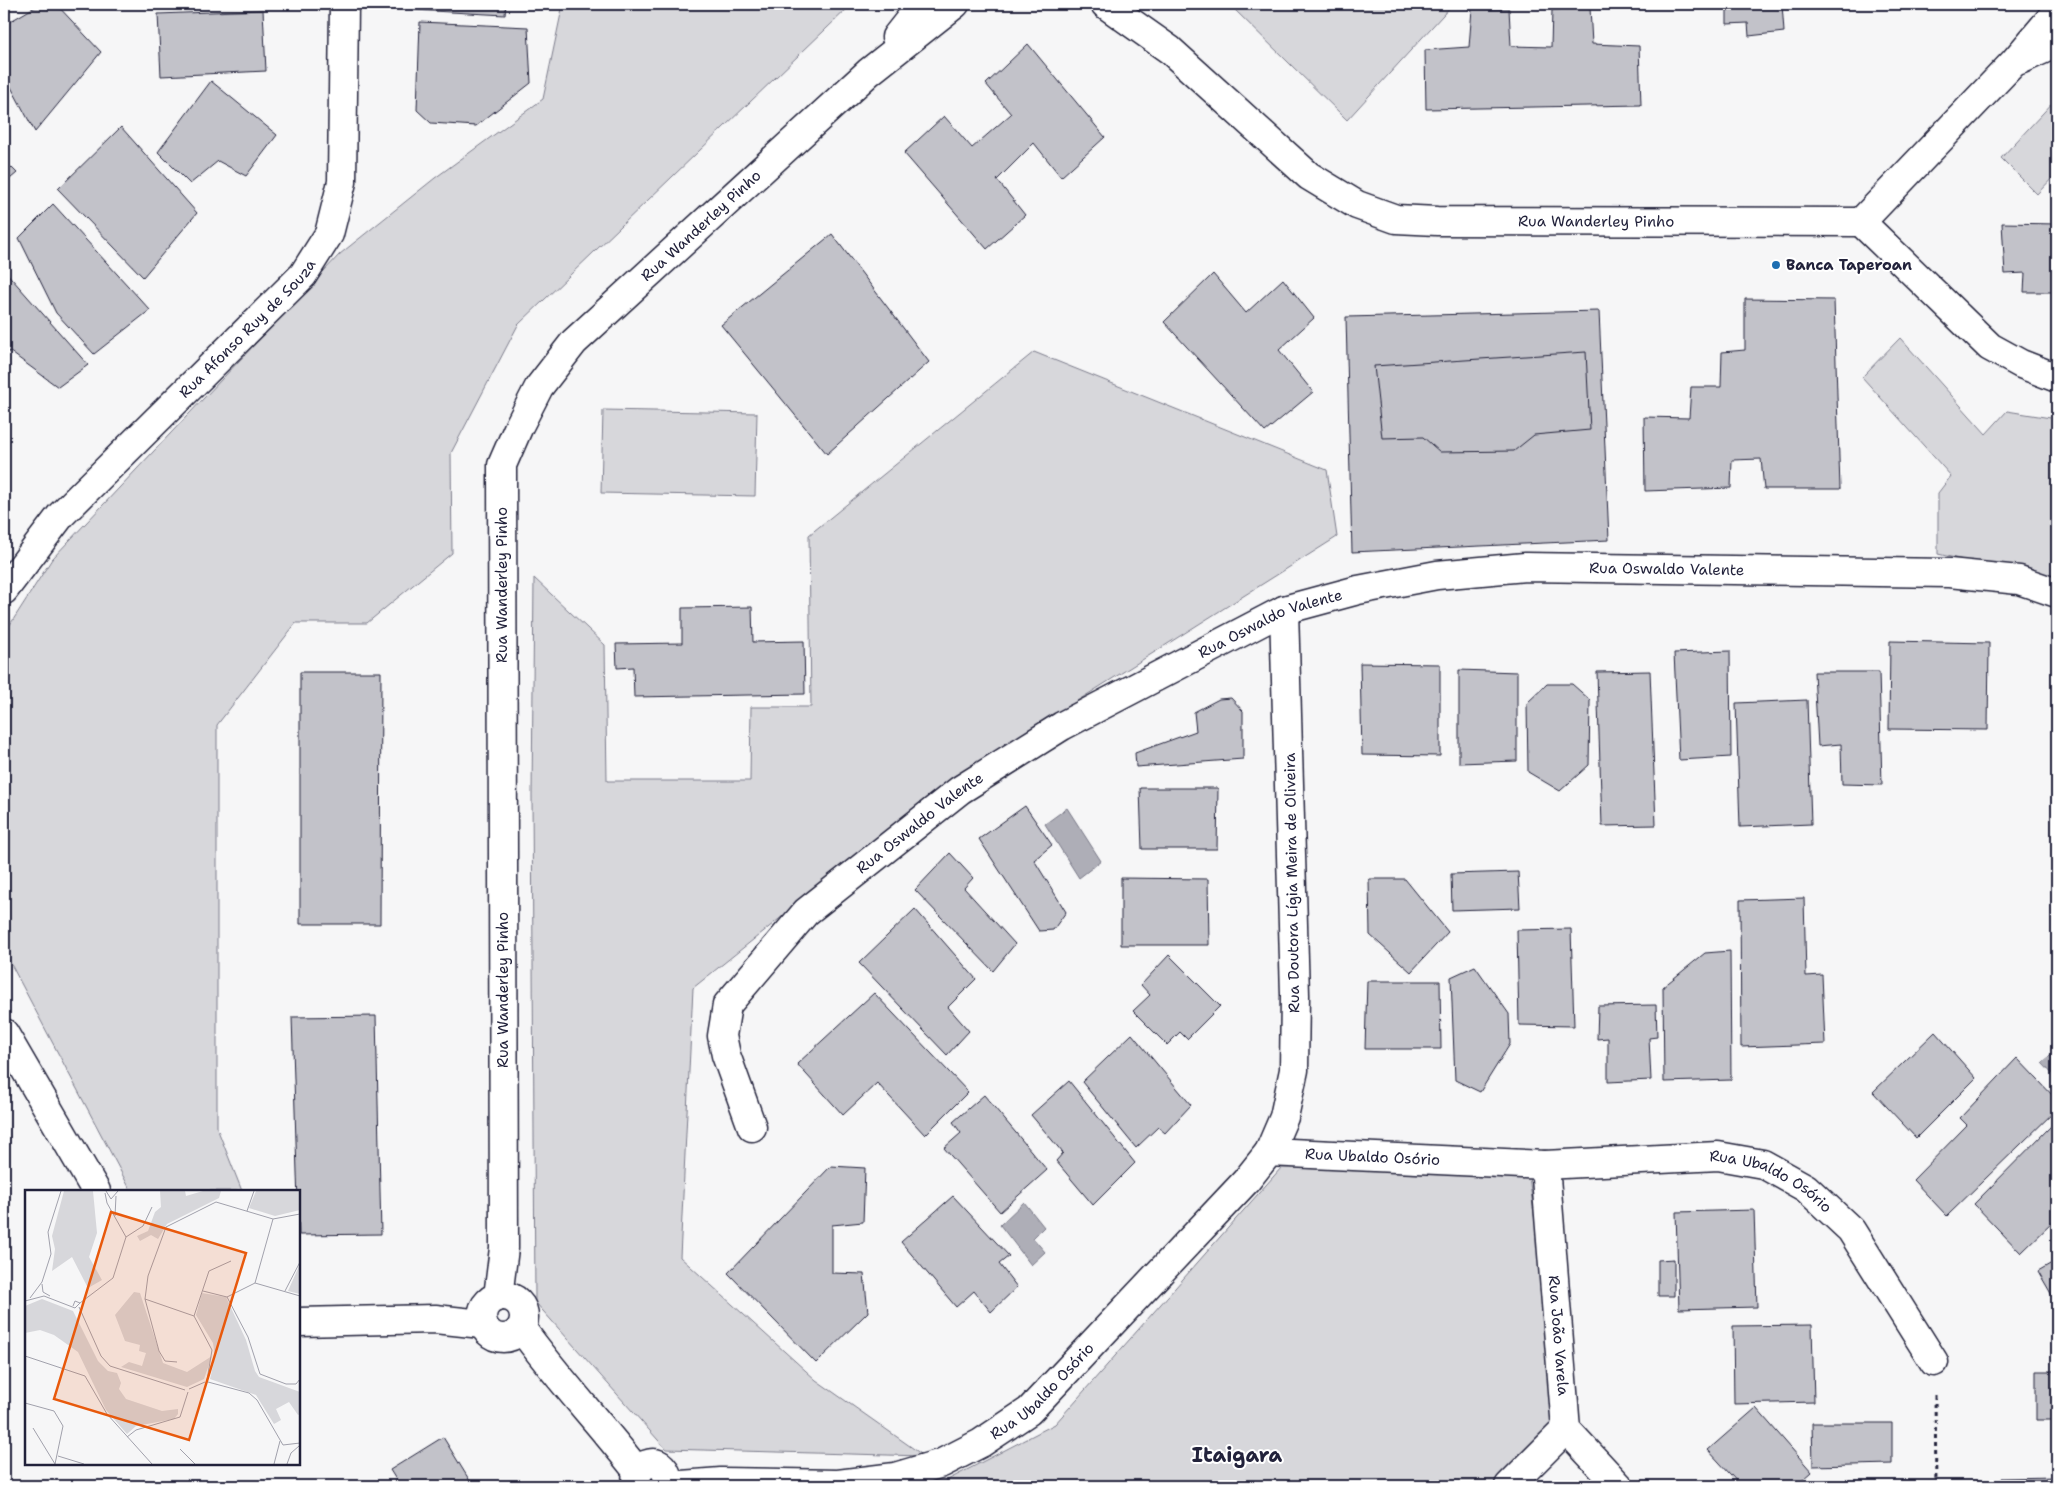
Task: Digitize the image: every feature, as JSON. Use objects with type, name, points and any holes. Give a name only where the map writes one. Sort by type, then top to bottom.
[{"type":"street","name":"Rua Afonso Ruy de Souza","points":[[4,590],[61,515],[303,275],[329,234],[342,182],[344,4]]},
{"type":"street","name":"Rua Wanderley Pinho","points":[[870,72],[922,4]]},
{"type":"street","name":"Rua Wanderley Pinho","points":[[493,1307],[504,1248],[502,465],[519,426],[539,388],[574,342],[870,72],[955,4]]},
{"type":"street","name":"Rua Wanderley Pinho","points":[[1105,4],[1170,50],[1309,176],[1357,204],[1396,219],[1437,222],[1860,222]]},
{"type":"street","name":"Rua Wanderley Pinho","points":[[1132,4],[1170,50]]},
{"type":"street","points":[[2057,11],[2014,62],[1860,222],[1990,347],[2020,364],[2057,378]]},
{"type":"street","points":[[2014,62],[2057,43]]},
{"type":"street","name":"Rua Oswaldo Valente","points":[[752,1127],[726,1055],[722,1036],[727,1006],[806,912],[960,790],[1062,726],[1284,610],[1358,590],[1437,575],[1525,567],[1949,573],[2019,580],[2057,593]]},
{"type":"street","name":"Rua Doutora Lígia Meira de Oliveira","points":[[1269,1152],[1284,1117],[1294,1070],[1296,996],[1284,610]]},
{"type":"street","points":[[4,1033],[95,1190]]},
{"type":"street","name":"Rua Ubaldo Osório","points":[[651,1477],[721,1482],[838,1484],[895,1477],[942,1463],[981,1443],[1029,1411],[1246,1181],[1269,1152],[1545,1165],[1718,1156],[1763,1164],[1806,1188],[1851,1230],[1934,1362]]},
{"type":"street","name":"Rua João Varela","points":[[1545,1165],[1566,1429]]},
{"type":"street","points":[[300,1322],[435,1319],[493,1307],[521,1304],[525,1316],[517,1333],[500,1339],[490,1334],[493,1307]]},
{"type":"street","points":[[517,1333],[651,1477]]},
{"type":"street","points":[[1509,1486],[1566,1429],[1619,1486]]},
{"type":"path","points":[[1934,1362],[1936,1486]]},
{"type":"shaded area","points":[[563,4],[852,4],[518,325],[451,453],[452,553],[367,623],[296,623],[217,725],[217,1128],[242,1190],[130,1190],[4,951],[4,634],[52,559],[340,254],[435,178],[543,99]]},
{"type":"shaded area","points":[[1229,4],[1453,4],[1347,120]]},
{"type":"shaded area","points":[[2057,98],[2057,173],[2037,194],[2001,158]]},
{"type":"shaded area","points":[[1900,338],[1986,434],[2007,411],[2057,419],[2057,582],[1938,554],[1938,493],[1951,476],[1862,377]]},
{"type":"shaded area","points":[[1034,352],[1327,470],[1337,537],[955,778],[693,988],[680,1257],[816,1380],[924,1456],[666,1449],[535,1302],[532,795],[534,578],[605,645],[607,781],[750,781],[751,707],[811,707],[809,535]]},
{"type":"shaded area","points":[[603,410],[757,413],[755,496],[601,493]]},
{"type":"shaded area","points":[[1067,808],[1101,861],[1079,878],[1045,824]]},
{"type":"shaded area","points":[[2057,1050],[2057,1079],[2042,1063]]},
{"type":"shaded area","points":[[1527,1162],[1562,1421],[1491,1486],[936,1486],[1055,1424],[1281,1168]]},
{"type":"shaded area","points":[[1024,1202],[1044,1227],[1033,1238],[1045,1252],[1031,1265],[1000,1225]]},
{"type":"building","points":[[40,4],[56,4],[101,52],[35,132],[4,74],[4,25]]},
{"type":"building","points":[[414,4],[506,4],[505,15],[414,10]]},
{"type":"building","points":[[1727,4],[1782,4],[1784,32],[1749,36],[1748,23],[1727,24]]},
{"type":"building","points":[[1590,8],[1592,44],[1639,46],[1641,105],[1426,109],[1425,50],[1469,47],[1472,9],[1509,9],[1511,46],[1551,47],[1552,10]]},
{"type":"building","points":[[263,10],[266,71],[161,76],[158,14]]},
{"type":"building","points":[[420,22],[528,27],[531,83],[476,126],[431,123],[417,110]]},
{"type":"building","points":[[1028,44],[1105,137],[1061,177],[1034,143],[997,180],[1025,215],[987,249],[904,153],[944,116],[972,148],[1011,114],[986,84]]},
{"type":"building","points":[[211,81],[277,135],[246,176],[218,161],[190,184],[158,152]]},
{"type":"building","points":[[121,127],[197,213],[143,277],[58,189]]},
{"type":"building","points":[[4,160],[17,173],[4,184]]},
{"type":"building","points":[[53,204],[150,310],[94,354],[56,313],[19,238]]},
{"type":"building","points":[[2002,223],[2057,224],[2057,292],[2024,292],[2025,273],[2005,274]]},
{"type":"building","points":[[832,234],[929,362],[827,454],[721,325]]},
{"type":"building","points":[[4,270],[88,365],[58,387],[9,351],[4,359]]},
{"type":"building","points":[[1213,274],[1246,313],[1283,279],[1314,318],[1279,350],[1313,392],[1265,432],[1164,322]]},
{"type":"building","points":[[1745,299],[1834,300],[1840,489],[1764,489],[1761,459],[1732,460],[1731,488],[1645,491],[1644,417],[1689,418],[1691,387],[1721,387],[1722,352],[1745,350]]},
{"type":"building","points":[[1599,311],[1609,540],[1352,552],[1346,317]]},
{"type":"building","points":[[1586,352],[1590,430],[1534,435],[1514,451],[1440,452],[1423,437],[1382,438],[1374,366]]},
{"type":"building","points":[[752,607],[753,642],[804,641],[805,694],[634,697],[633,667],[617,668],[616,644],[682,643],[682,608]]},
{"type":"building","points":[[1890,641],[1989,643],[1988,730],[1889,729]]},
{"type":"building","points":[[1730,651],[1731,757],[1679,760],[1674,653]]},
{"type":"building","points":[[1360,663],[1440,664],[1440,756],[1362,755]]},
{"type":"building","points":[[1459,670],[1517,672],[1517,761],[1459,763]]},
{"type":"building","points":[[1650,671],[1656,825],[1602,826],[1597,672]]},
{"type":"building","points":[[300,672],[381,672],[380,924],[300,924]]},
{"type":"building","points":[[1814,672],[1879,672],[1882,785],[1842,784],[1841,744],[1818,746]]},
{"type":"building","points":[[1547,684],[1572,684],[1590,700],[1589,765],[1560,791],[1528,772],[1527,703]]},
{"type":"building","points":[[1231,698],[1243,711],[1243,759],[1136,767],[1135,753],[1196,731],[1194,712],[1219,699]]},
{"type":"building","points":[[1807,700],[1811,824],[1740,827],[1736,703]]},
{"type":"building","points":[[1140,788],[1218,788],[1217,849],[1142,849]]},
{"type":"building","points":[[1025,806],[1052,845],[1034,860],[1066,912],[1053,930],[1039,931],[979,839]]},
{"type":"building","points":[[950,853],[973,878],[964,888],[1015,944],[993,971],[915,890]]},
{"type":"building","points":[[1518,872],[1520,908],[1452,910],[1451,874]]},
{"type":"building","points":[[1121,878],[1208,879],[1209,945],[1121,945]]},
{"type":"building","points":[[1369,879],[1405,879],[1448,932],[1411,972],[1370,935]]},
{"type":"building","points":[[1804,898],[1806,976],[1822,975],[1825,1044],[1741,1047],[1740,900]]},
{"type":"building","points":[[915,909],[976,979],[948,1007],[969,1031],[947,1055],[859,963]]},
{"type":"building","points":[[1571,929],[1574,1026],[1519,1025],[1517,930]]},
{"type":"building","points":[[1730,951],[1731,1080],[1664,1082],[1663,987],[1705,953]]},
{"type":"building","points":[[1169,955],[1220,1006],[1187,1039],[1180,1032],[1167,1045],[1133,1011],[1150,995],[1141,985]]},
{"type":"building","points":[[1475,966],[1509,1014],[1510,1044],[1480,1092],[1455,1080],[1451,977]]},
{"type":"building","points":[[1367,981],[1440,981],[1441,1049],[1365,1049]]},
{"type":"building","points":[[874,993],[968,1092],[925,1135],[877,1083],[843,1115],[797,1064]]},
{"type":"building","points":[[1656,1005],[1657,1037],[1649,1038],[1651,1080],[1608,1082],[1608,1038],[1597,1039],[1598,1006]]},
{"type":"building","points":[[376,1016],[381,1234],[300,1235],[300,1190],[298,1190],[292,1017]]},
{"type":"building","points":[[1935,1032],[1976,1078],[1916,1138],[1873,1092]]},
{"type":"building","points":[[1132,1034],[1191,1105],[1165,1133],[1158,1127],[1136,1148],[1082,1082]]},
{"type":"building","points":[[2017,1058],[2057,1100],[2057,1109],[1947,1216],[1913,1180],[1967,1125],[1960,1118]]},
{"type":"building","points":[[1069,1081],[1135,1163],[1093,1205],[1056,1161],[1063,1153],[1031,1115]]},
{"type":"building","points":[[984,1095],[1047,1170],[1000,1212],[944,1148],[961,1133],[953,1122]]},
{"type":"building","points":[[2057,1120],[2057,1218],[2021,1253],[1974,1204]]},
{"type":"building","points":[[831,1166],[865,1168],[863,1222],[832,1225],[832,1273],[864,1274],[868,1312],[816,1363],[728,1273]]},
{"type":"building","points":[[953,1196],[1009,1256],[999,1264],[1017,1287],[991,1312],[974,1291],[956,1307],[901,1242]]},
{"type":"building","points":[[1754,1210],[1757,1307],[1679,1309],[1676,1212]]},
{"type":"building","points":[[1674,1259],[1674,1296],[1658,1296],[1658,1260]]},
{"type":"building","points":[[2057,1260],[2057,1304],[2038,1271]]},
{"type":"building","points":[[1812,1325],[1814,1402],[1734,1404],[1733,1326]]},
{"type":"building","points":[[2036,1371],[2057,1371],[2057,1420],[2036,1420]]},
{"type":"building","points":[[1756,1408],[1812,1472],[1796,1486],[1741,1486],[1708,1450]]},
{"type":"building","points":[[1812,1423],[1892,1423],[1892,1464],[1813,1466]]},
{"type":"building","points":[[443,1437],[473,1486],[400,1486],[390,1470]]},
{"type":"building","points":[[2057,1477],[2057,1486],[2001,1486],[2001,1478]]},
{"type":"building","points":[[4,1482],[79,1486],[4,1486]]},
{"type":"place","name":"Banca Taperoan","points":[[1776,265]]},
{"type":"district","name":"Itaigara","points":[[1237,1455]]}]
